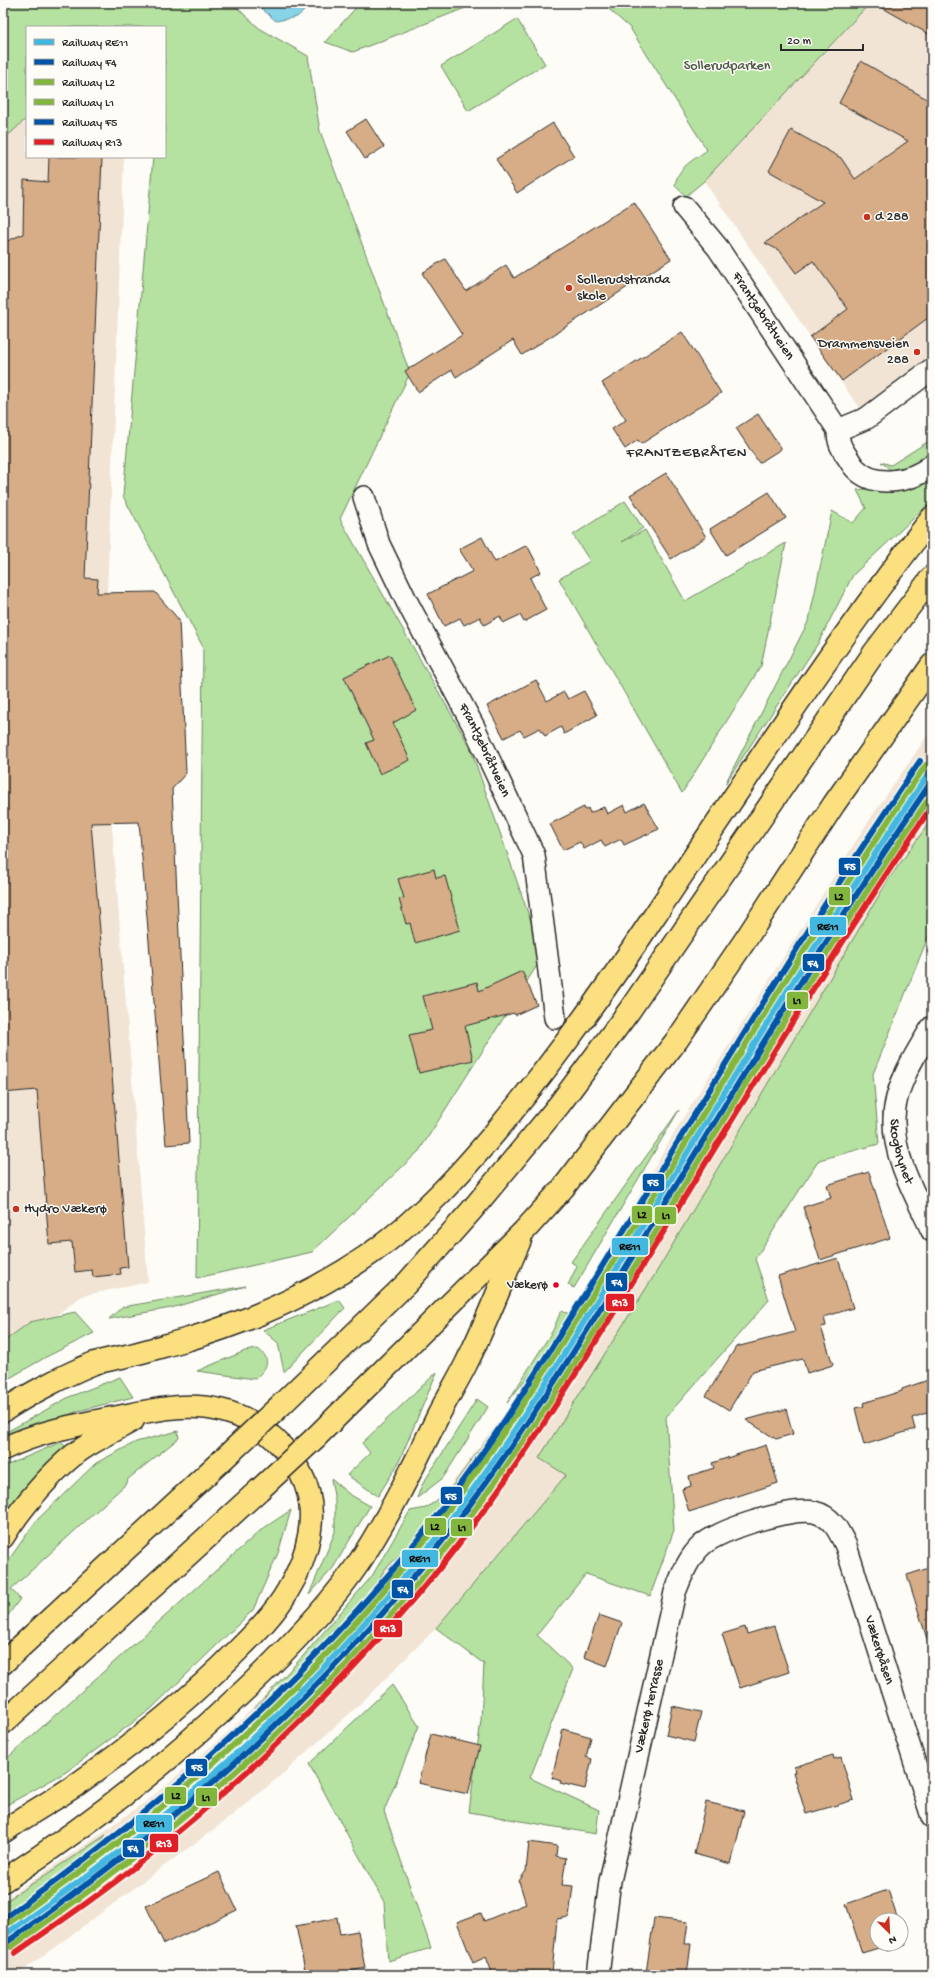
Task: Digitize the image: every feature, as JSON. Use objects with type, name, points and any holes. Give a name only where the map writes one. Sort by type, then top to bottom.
[{"type":"highway","points":[[3,1411],[17,1402],[93,1364],[192,1338],[244,1320],[288,1301],[326,1282],[370,1254],[408,1224],[437,1197],[480,1151],[531,1088],[602,994],[840,640],[932,518]]},
{"type":"highway","points":[[3,1663],[281,1405],[407,1283],[471,1211],[559,1105],[637,998],[874,653],[932,577]]},
{"type":"highway","points":[[3,1723],[315,1438],[524,1231],[563,1188],[677,1040],[746,939],[834,804],[932,665]]},
{"type":"highway","points":[[3,1880],[97,1816],[181,1750],[263,1673],[330,1600],[358,1563],[377,1534],[411,1472],[447,1396],[466,1365],[524,1231]]},
{"type":"highway","points":[[3,1449],[56,1429],[150,1411],[182,1407],[226,1412],[247,1419],[266,1432],[282,1446],[305,1481],[310,1497],[308,1542],[300,1568],[286,1594],[259,1628],[217,1671],[151,1730],[74,1786],[6,1829]]},
{"type":"highway","points":[[3,1537],[12,1521],[48,1479],[82,1449],[150,1411]]},
{"type":"street","name":"Frantzebråtveien","points":[[684,207],[718,248],[838,430],[838,441],[855,469],[868,477],[884,481],[903,481],[932,466]]},
{"type":"street","points":[[838,430],[867,418],[932,369]]},
{"type":"street","name":"Frantzebråtveien","points":[[364,497],[379,544],[474,727],[534,854],[555,1018]]},
{"type":"street","name":"Skogbrynet","points":[[932,1027],[903,1081],[894,1118],[895,1139],[901,1162],[932,1231]]},
{"type":"street","name":"Vækerøåsen","points":[[797,1511],[815,1512],[829,1519],[838,1529],[846,1546],[932,1817]]},
{"type":"street","name":"Vækerø terrasse","points":[[598,1975],[610,1881],[675,1592],[684,1570],[691,1557],[702,1545],[716,1536],[736,1527],[797,1511]]},
{"type":"shaded area","points":[[870,3],[932,3],[932,380],[872,427],[704,181]]},
{"type":"shaded area","points":[[3,118],[26,120],[26,158],[124,158],[106,620],[107,764],[148,1282],[82,1296],[3,1355]]},
{"type":"shaded area","points":[[932,729],[932,894],[566,1475],[436,1628],[361,1703],[286,1771],[229,1818],[17,1975],[3,1975],[3,1900],[92,1840],[152,1797],[235,1726],[303,1656],[437,1503],[489,1434],[562,1333],[674,1133],[866,825]]},
{"type":"green space","points":[[6,3],[232,3],[259,28],[308,56],[320,131],[410,373],[340,519],[470,747],[543,956],[419,1151],[312,1252],[197,1278],[203,647],[123,496],[153,158],[166,158],[166,26],[26,26],[26,119],[3,140],[3,6]]},
{"type":"green space","points":[[360,3],[478,3],[353,52],[325,42]]},
{"type":"green space","name":"Sollerudparken","points":[[602,3],[870,3],[704,181],[686,196],[675,186],[676,179],[687,165],[707,150],[630,28]]},
{"type":"green space","points":[[517,19],[545,64],[468,111],[441,66]]},
{"type":"green space","points":[[932,439],[932,453],[915,465],[891,470],[881,462],[891,465]]},
{"type":"green space","points":[[932,478],[932,501],[853,575],[817,645],[725,784],[809,620],[832,511],[853,523],[866,508],[857,490],[928,481]]},
{"type":"green space","points":[[625,501],[643,528],[622,542],[645,530],[685,601],[786,543],[761,666],[682,793],[559,579],[590,561],[573,535]]},
{"type":"green space","points":[[932,819],[932,927],[873,1074],[879,1144],[819,1160],[755,1259],[769,1300],[666,1417],[674,1530],[650,1596],[586,1574],[537,1635],[573,1669],[530,1778],[599,1810],[596,1834],[469,1812],[481,1720],[484,1664],[436,1628],[566,1475],[539,1458],[657,1271],[888,880]]},
{"type":"green space","points":[[679,1110],[574,1288],[568,1285],[577,1266],[571,1262]]},
{"type":"green space","points":[[246,1286],[171,1308],[109,1319],[122,1307]]},
{"type":"green space","points":[[339,1300],[345,1308],[284,1372],[278,1343],[263,1330]]},
{"type":"green space","points":[[561,1311],[570,1314],[562,1333],[507,1403],[553,1330]]},
{"type":"green space","points":[[75,1312],[94,1333],[46,1357],[3,1382],[3,1342],[30,1322]]},
{"type":"green space","points":[[258,1349],[263,1353],[267,1361],[265,1368],[255,1379],[197,1371],[245,1351]]},
{"type":"green space","points":[[437,1372],[398,1464],[378,1496],[347,1475],[370,1453],[362,1443]]},
{"type":"green space","points":[[120,1377],[133,1397],[78,1411],[3,1442],[3,1434],[69,1397]]},
{"type":"green space","points":[[477,1399],[488,1407],[443,1478],[417,1498],[422,1485]]},
{"type":"green space","points":[[178,1431],[179,1438],[128,1479],[127,1483],[11,1589],[20,1599],[3,1622],[3,1568],[36,1521],[96,1463],[136,1442]]},
{"type":"green space","points":[[489,1436],[476,1463],[449,1503],[416,1540],[384,1570],[374,1590],[339,1629],[265,1705],[254,1709],[303,1656],[372,1576],[410,1511],[426,1508],[448,1492]]},
{"type":"green space","points":[[61,1442],[67,1448],[3,1524],[3,1467]]},
{"type":"green space","points":[[331,1479],[349,1494],[370,1506],[333,1568],[309,1595],[335,1532],[335,1501]]},
{"type":"green space","points":[[291,1510],[278,1553],[253,1610],[151,1709],[66,1772],[3,1807],[3,1762],[261,1530]]},
{"type":"green space","points":[[392,1685],[419,1726],[384,1811],[431,1948],[388,1961],[384,1902],[309,1764]]},
{"type":"green space","points":[[106,1835],[73,1872],[3,1918],[3,1903]]},
{"type":"water","points":[[255,3],[313,3],[297,17],[276,21]]},
{"type":"building","points":[[874,3],[932,3],[932,36]]},
{"type":"building","name":"d 288","points":[[861,61],[932,102],[932,315],[842,381],[810,337],[848,309],[813,261],[796,273],[780,251],[765,243],[823,202],[769,171],[791,130],[841,158],[855,179],[908,141],[839,103]]},
{"type":"building","points":[[366,119],[384,147],[365,159],[347,131]]},
{"type":"building","points":[[553,123],[574,156],[517,193],[496,159]]},
{"type":"building","points":[[49,158],[102,158],[85,578],[98,579],[97,593],[155,592],[179,620],[186,773],[172,789],[189,1143],[166,1145],[139,822],[91,823],[128,1267],[120,1268],[121,1274],[93,1277],[92,1270],[75,1272],[72,1242],[49,1244],[37,1090],[3,1093],[3,243],[23,234],[24,180],[48,182]]},
{"type":"building","points":[[634,202],[671,259],[522,355],[513,340],[456,377],[452,370],[418,392],[405,371],[462,335],[422,273],[445,259],[466,291],[506,265],[514,278]]},
{"type":"building","points":[[682,332],[721,393],[641,444],[638,440],[625,449],[612,429],[626,420],[602,383]]},
{"type":"building","points":[[758,414],[781,449],[759,463],[736,428]]},
{"type":"building","points":[[666,473],[706,537],[671,559],[630,495]]},
{"type":"building","points":[[769,492],[786,518],[726,555],[710,529]]},
{"type":"building","points":[[482,537],[495,562],[527,545],[541,572],[530,578],[546,610],[524,622],[520,615],[503,623],[500,616],[484,625],[480,617],[464,625],[460,618],[444,626],[428,594],[473,571],[459,549]]},
{"type":"building","points":[[390,655],[416,710],[393,723],[410,760],[380,774],[366,743],[374,740],[344,677]]},
{"type":"building","points":[[536,680],[547,701],[564,692],[568,699],[584,691],[597,715],[564,734],[561,727],[545,736],[540,728],[524,736],[520,730],[504,738],[487,706]]},
{"type":"building","points":[[644,803],[659,829],[624,845],[621,839],[605,847],[601,840],[584,849],[580,842],[563,850],[550,824],[584,807],[585,810],[588,808],[590,813],[604,807],[607,814],[624,805],[627,812]]},
{"type":"building","points":[[434,869],[436,878],[445,876],[460,930],[415,943],[410,923],[406,924],[399,899],[404,898],[398,879]]},
{"type":"building","points":[[522,971],[537,1005],[515,1015],[514,1013],[465,1026],[473,1060],[419,1073],[409,1035],[432,1030],[423,996],[477,982],[479,991]]},
{"type":"building","points":[[869,1172],[890,1238],[820,1260],[803,1207],[831,1198],[827,1185]]},
{"type":"building","points":[[838,1258],[853,1308],[824,1317],[826,1326],[821,1327],[833,1365],[807,1373],[803,1359],[753,1371],[729,1410],[706,1396],[736,1347],[795,1332],[778,1276]]},
{"type":"building","points":[[928,1380],[932,1393],[932,1411],[912,1418],[915,1429],[864,1445],[855,1408],[864,1406],[863,1403],[902,1391],[902,1389]]},
{"type":"building","points":[[786,1409],[793,1434],[776,1439],[746,1420]]},
{"type":"building","points":[[766,1445],[778,1483],[689,1512],[682,1489],[691,1486],[689,1476],[714,1468],[712,1463]]},
{"type":"building","points":[[932,1567],[932,1638],[927,1639],[907,1575]]},
{"type":"building","points":[[599,1615],[622,1623],[607,1666],[584,1657]]},
{"type":"building","points":[[774,1626],[789,1672],[740,1688],[722,1634],[745,1627],[747,1634]]},
{"type":"building","points":[[672,1706],[701,1712],[694,1742],[666,1735]]},
{"type":"building","points":[[563,1729],[591,1737],[586,1757],[592,1759],[585,1789],[560,1783],[561,1781],[552,1778]]},
{"type":"building","points":[[431,1734],[480,1746],[468,1794],[418,1783]]},
{"type":"building","points":[[833,1755],[834,1759],[841,1757],[854,1800],[806,1814],[793,1772],[795,1772],[794,1767]]},
{"type":"building","points":[[706,1802],[744,1811],[731,1864],[694,1854]]},
{"type":"building","points":[[529,1842],[557,1846],[556,1856],[566,1858],[562,1885],[573,1886],[569,1917],[557,1919],[552,1973],[532,1971],[521,1975],[493,1975],[486,1957],[473,1963],[457,1922],[481,1913],[484,1921],[526,1904],[519,1881],[526,1871]]},
{"type":"building","points":[[219,1872],[237,1910],[164,1944],[146,1906]]},
{"type":"building","points":[[888,1890],[895,1912],[869,1912],[869,1951],[862,1953],[846,1904]]},
{"type":"building","points":[[337,1918],[340,1934],[358,1931],[365,1968],[333,1975],[306,1975],[296,1926]]},
{"type":"building","points":[[654,1918],[688,1922],[685,1944],[691,1944],[687,1975],[646,1973]]},
{"type":"rail line","name":"F5","points":[[3,1919],[59,1879],[113,1837],[217,1750],[315,1655],[362,1605],[407,1553],[473,1467],[534,1376],[781,974],[849,867],[920,761]]},
{"type":"rail line","name":"L2","points":[[3,1927],[60,1887],[115,1845],[222,1756],[322,1659],[369,1608],[414,1554],[481,1466],[543,1374],[790,973],[857,868],[926,765]]},
{"type":"rail line","name":"RE11","points":[[3,1936],[68,1890],[170,1811],[246,1745],[351,1638],[417,1562],[482,1476],[543,1387],[791,984],[932,769]]},
{"type":"rail line","name":"F4","points":[[7,1942],[121,1858],[176,1814],[229,1768],[280,1721],[330,1671],[378,1619],[424,1564],[489,1479],[549,1390],[794,993],[862,886],[932,781]]},
{"type":"rail line","name":"L1","points":[[11,1947],[126,1863],[181,1819],[235,1772],[287,1724],[337,1674],[385,1622],[431,1567],[496,1480],[558,1390],[616,1298],[799,998],[864,895],[932,794]]},
{"type":"rail line","name":"R13","points":[[15,1953],[131,1870],[224,1792],[298,1724],[333,1688],[368,1651],[434,1575],[492,1500],[545,1421],[822,975],[932,806]]},
{"type":"place","name":"d 288","points":[[867,217]]},
{"type":"place","name":"Sollerudstranda skole","points":[[569,288]]},
{"type":"place","name":"Drammensveien 288","points":[[917,352]]},
{"type":"place","name":"Hydro Vækerø","points":[[16,1209]]},
{"type":"place","name":"Vækerø","points":[[556,1285]]},
{"type":"district","name":"FRANTZEBRÅTEN","points":[[687,453]]}]
